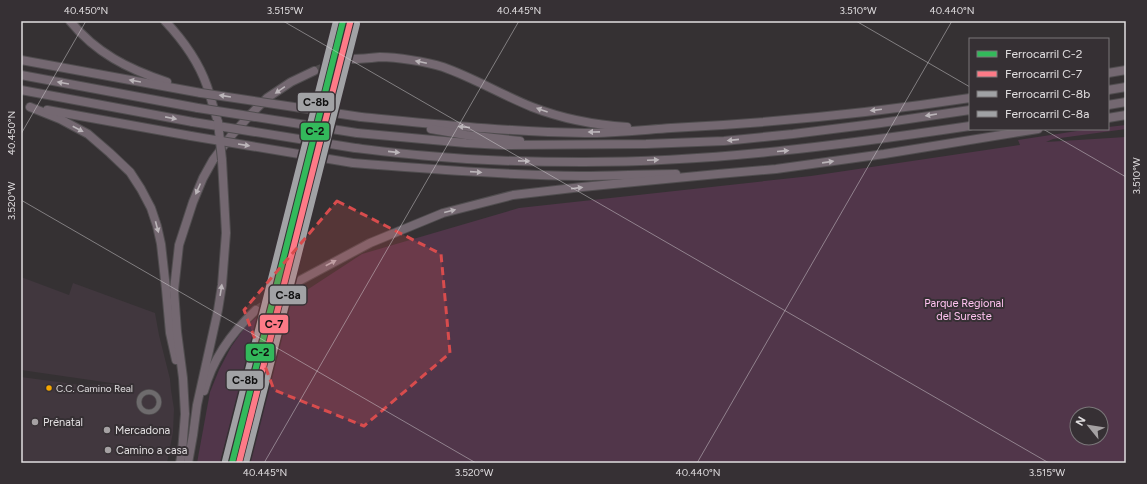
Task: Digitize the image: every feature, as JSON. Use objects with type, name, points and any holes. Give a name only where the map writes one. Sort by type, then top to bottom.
[{"type":"highway","points":[[70,21],[88,40],[110,57],[149,76],[197,92]]},
{"type":"highway","points":[[166,21],[175,31],[193,57],[207,84],[218,122],[222,160],[226,233],[222,285],[197,405],[194,435]]},
{"type":"highway","points":[[352,60],[381,57],[413,60],[442,67],[464,75],[532,107],[555,115],[593,124],[661,129]]},
{"type":"highway","points":[[21,60],[197,92],[361,117],[466,135],[522,141],[534,145]]},
{"type":"highway","points":[[1109,73],[1126,70]]},
{"type":"highway","points":[[180,463],[185,414],[183,378],[174,311],[174,290],[179,245],[193,202],[203,178],[213,160],[231,136],[250,115],[268,98],[291,82],[314,71]]},
{"type":"highway","points":[[21,75],[198,108],[357,133],[503,145],[646,144],[724,141],[794,134],[969,110]]},
{"type":"highway","points":[[1109,77],[1126,75]]},
{"type":"highway","points":[[1109,90],[1126,87]]},
{"type":"highway","points":[[21,90],[193,122],[355,148],[430,156],[502,160],[585,162],[726,156],[795,150],[969,126]]},
{"type":"highway","points":[[361,117],[505,130],[617,132],[748,124],[969,98]]},
{"type":"highway","points":[[1109,105],[1126,102]]},
{"type":"highway","points":[[26,106],[60,119],[88,134],[130,172],[141,189],[151,208],[157,226],[166,289],[170,333],[183,388]]},
{"type":"highway","points":[[26,106],[191,136],[353,163],[500,174],[583,176],[718,174]]},
{"type":"highway","points":[[1109,118],[1126,115]]},
{"type":"highway","points":[[1109,122],[1126,120]]},
{"type":"highway","points":[[297,282],[370,242],[443,213],[513,195],[776,169],[876,155],[1032,130]]},
{"type":"highway","points":[[188,463],[205,387],[216,361],[229,339],[242,323],[256,310]]},
{"type":"street","points":[[147,392],[153,392],[158,396],[159,406],[150,412],[141,408],[139,402],[141,396],[147,392]]},
{"type":"highlighted area","points":[[337,201],[441,254],[450,353],[364,426],[274,390],[244,310]]},
{"type":"shaded area","points":[[21,277],[69,295],[73,283],[155,313],[170,379],[174,409],[173,432],[167,463],[21,463],[21,377],[81,385],[118,384],[21,370]]},
{"type":"green space","name":"Parque Regional del Sureste","points":[[1126,125],[1126,129],[1053,139],[1046,142],[1126,137],[1126,463],[245,463],[287,303],[362,254],[519,208],[811,176],[1020,145],[1018,140],[1083,130],[1109,130],[1109,127]]},
{"type":"green space","points":[[258,316],[220,463],[197,463],[210,392],[219,370],[231,347],[245,327]]},
{"type":"tunnel","points":[[314,71],[334,63],[352,59]]},
{"type":"tunnel","points":[[256,310],[297,282]]},
{"type":"railway","points":[[230,463],[340,21]]},
{"type":"rail line","name":"C-8b","points":[[225,461],[336,21]]},
{"type":"rail line","name":"C-2","points":[[232,463],[343,21]]},
{"type":"rail line","name":"C-7","points":[[239,463],[350,23]]},
{"type":"rail line","name":"C-8a","points":[[246,463],[357,24]]},
{"type":"place","name":"C.C. Camino Real","points":[[49,388]]},
{"type":"place","name":"Prénatal","points":[[35,422]]},
{"type":"place","name":"Mercadona","points":[[107,430]]},
{"type":"place","name":"Camino a casa","points":[[108,450]]}]
